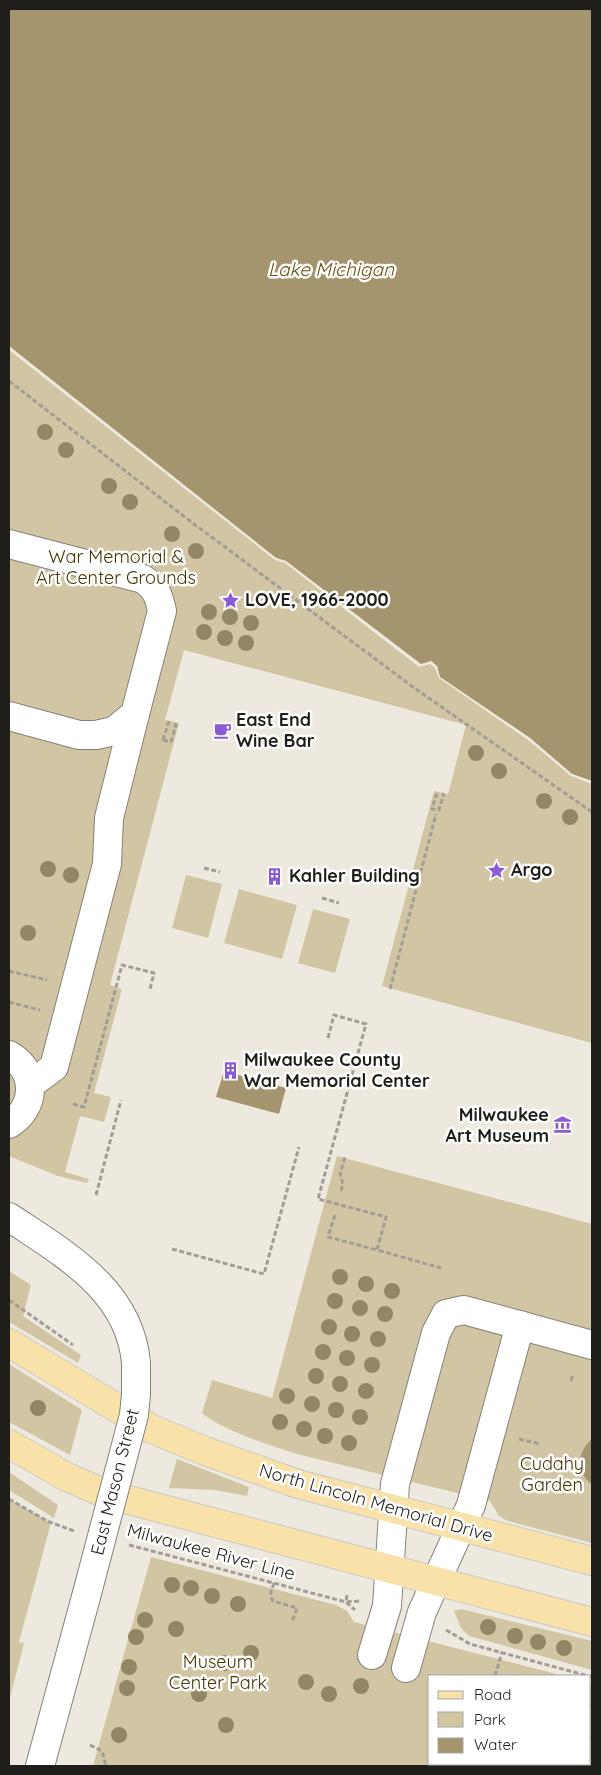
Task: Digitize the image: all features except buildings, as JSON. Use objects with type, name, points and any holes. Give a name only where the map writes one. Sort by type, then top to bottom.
[{"type":"main road","name":"North Lincoln Memorial Drive","points":[[9,1343],[152,1429],[205,1452],[298,1484],[592,1561]]},
{"type":"main road","points":[[9,1444],[67,1477],[106,1494],[592,1622]]},
{"type":"street","points":[[9,544],[143,580],[153,586],[160,597],[162,611],[109,818],[107,864],[54,1067],[31,1084]]},
{"type":"street","points":[[9,716],[80,735],[96,735],[114,731],[135,714]]},
{"type":"street","points":[[9,1055],[24,1067],[31,1084],[30,1100],[22,1114],[9,1124]]},
{"type":"street","name":"East Mason Street","points":[[9,1217],[62,1252],[102,1287],[125,1320],[136,1363],[134,1415],[40,1766]]},
{"type":"street","points":[[372,1655],[387,1606],[395,1484],[436,1333],[446,1314],[464,1310],[592,1344]]},
{"type":"street","points":[[406,1668],[422,1612],[471,1505],[520,1325]]},
{"type":"path","points":[[9,381],[209,535],[458,721],[592,812]]},
{"type":"path","points":[[172,723],[171,742],[164,742],[172,723]]},
{"type":"path","points":[[438,795],[436,795],[432,809],[439,810],[444,793]]},
{"type":"path","points":[[390,988],[436,814]]},
{"type":"path","points":[[204,868],[220,872]]},
{"type":"path","points":[[322,898],[339,903]]},
{"type":"path","points":[[74,1104],[84,1107],[122,965],[154,973],[150,989]]},
{"type":"path","points":[[9,971],[74,987]]},
{"type":"path","points":[[328,1038],[334,1015],[366,1024],[318,1199],[386,1217],[377,1250]]},
{"type":"path","points":[[96,1195],[121,1100]]},
{"type":"path","points":[[172,1249],[264,1274],[298,1147]]},
{"type":"path","points":[[341,1191],[343,1184],[340,1174],[344,1158]]},
{"type":"path","points":[[335,1215],[328,1237],[441,1268]]},
{"type":"path","points":[[9,1300],[78,1349]]},
{"type":"path","points":[[571,1381],[573,1374]]},
{"type":"path","points":[[512,1436],[542,1444]]},
{"type":"path","points":[[9,1498],[47,1522],[82,1533]]},
{"type":"path","name":"Milwaukee River Line","points":[[127,1545],[346,1602],[354,1600]]},
{"type":"path","points":[[274,1583],[270,1595],[273,1601],[296,1608],[292,1622]]},
{"type":"path","points":[[439,1625],[457,1639],[470,1644],[585,1675]]},
{"type":"path","points":[[495,1675],[502,1652]]},
{"type":"path","points":[[90,1745],[102,1751],[106,1766]]},
{"type":"green space","name":"War Memorial & Art Center Grounds","points":[[9,346],[286,561],[431,661],[592,781],[592,1043],[382,986],[434,791],[448,794],[466,725],[184,650],[165,720],[179,723],[110,985],[122,989],[94,1093],[111,1097],[104,1122],[80,1116],[65,1172],[89,1179],[87,1183],[58,1176],[9,1156]]},
{"type":"green space","points":[[186,875],[222,884],[208,938],[172,928]]},
{"type":"green space","points":[[239,889],[297,905],[282,959],[224,943]]},
{"type":"green space","points":[[313,909],[350,919],[335,973],[298,963]]},
{"type":"green space","name":"Cudahy Garden","points":[[337,1156],[592,1224],[592,1543],[508,1521],[499,1516],[490,1501],[297,1454],[234,1432],[202,1413],[212,1380],[272,1398]]},
{"type":"green space","points":[[9,1271],[31,1285],[23,1316],[81,1355],[78,1363],[9,1322]]},
{"type":"green space","points":[[9,1364],[82,1410],[70,1455],[9,1422]]},
{"type":"green space","points":[[177,1459],[249,1487],[247,1496],[215,1490],[169,1488]]},
{"type":"green space","points":[[9,1472],[58,1505],[54,1518],[9,1490]]},
{"type":"green space","points":[[9,1499],[51,1523],[19,1642],[24,1643],[9,1701]]},
{"type":"green space","name":"Museum Center Park","points":[[151,1557],[336,1605],[347,1611],[354,1622],[560,1675],[428,1675],[428,1765],[591,1765],[592,1684],[592,1766],[93,1766]]},
{"type":"green space","points":[[461,1609],[592,1641],[592,1670],[469,1636],[461,1628],[454,1611]]},
{"type":"water","name":"Lake Michigan","points":[[9,9],[592,9],[592,781],[572,774],[530,738],[440,677],[437,666],[431,661],[421,665],[286,561],[276,558],[9,346]]},
{"type":"water","points":[[224,1071],[286,1088],[279,1114],[216,1097]]},
{"type":"water","points":[[592,1439],[592,1485],[583,1474],[580,1462],[583,1449]]},
{"type":"pier","points":[[9,346],[276,558],[286,561],[421,664],[431,661],[437,666],[440,677],[530,738],[572,774],[592,781],[592,784],[571,776],[528,740],[439,678],[435,668],[430,664],[419,667],[285,563],[275,560],[9,350]]},
{"type":"place","name":"LOVE, 1966-2000","points":[[231,600]]},
{"type":"place","name":"East End Wine Bar","points":[[222,730]]},
{"type":"place","name":"Argo","points":[[497,870]]},
{"type":"place","name":"Kahler Building","points":[[275,876]]},
{"type":"place","name":"Milwaukee County War Memorial Center","points":[[230,1070]]},
{"type":"place","name":"Milwaukee Art Museum","points":[[563,1125]]}]
